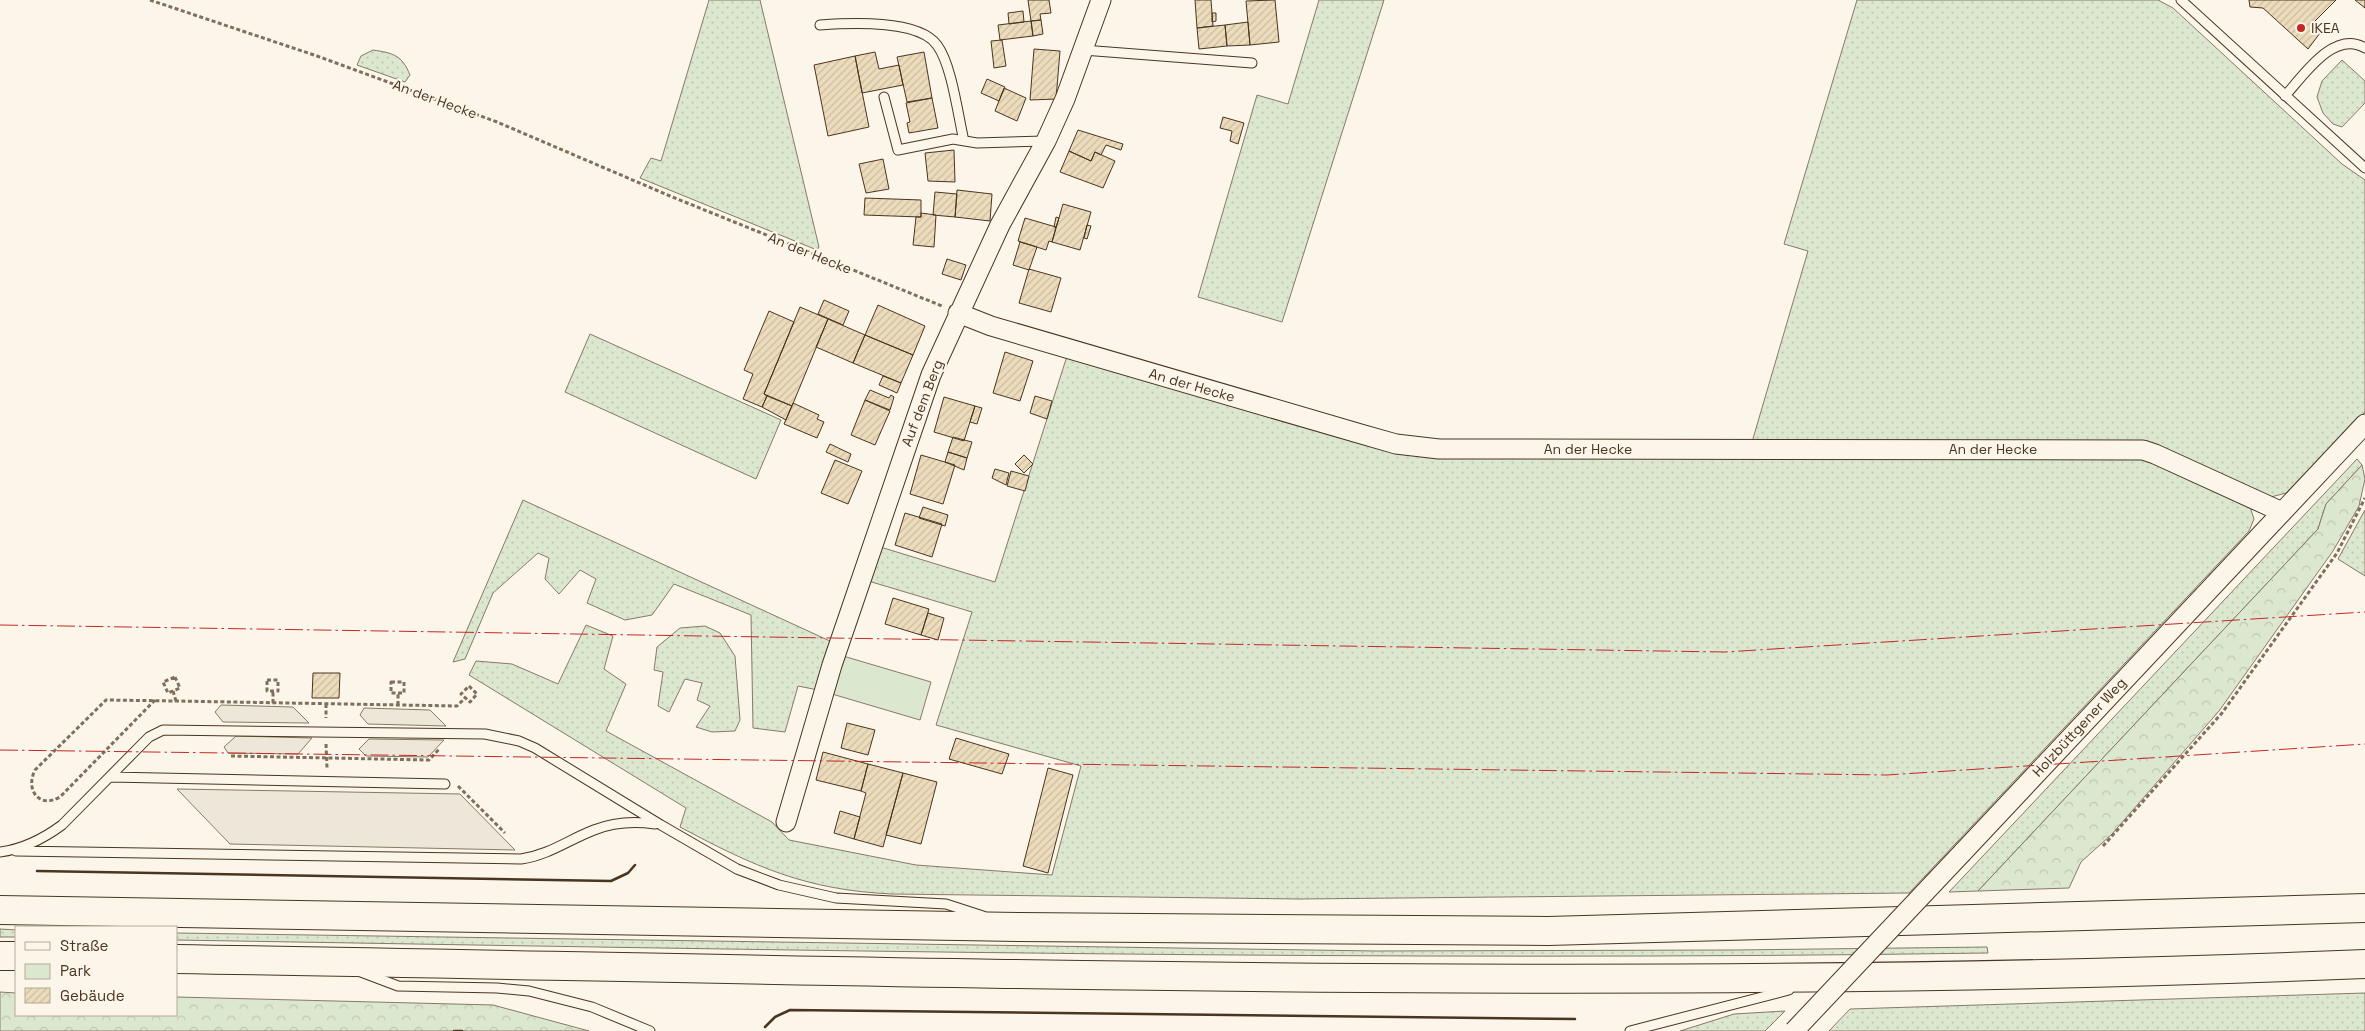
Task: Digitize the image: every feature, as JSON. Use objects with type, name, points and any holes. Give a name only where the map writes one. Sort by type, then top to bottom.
[{"type":"highway","points":[[0,910],[1019,927],[1548,931],[2365,908]]},
{"type":"highway","points":[[0,956],[15,956]]},
{"type":"highway","points":[[178,959],[921,973],[1536,978],[1867,976],[2100,972],[2365,964]]},
{"type":"street","name":"Auf dem Berg","points":[[786,822],[832,665],[931,375],[1000,225],[1046,141],[1065,99],[1101,0]]},
{"type":"street","name":"An der Hecke","points":[[958,313],[1010,331],[1404,445],[1439,448],[2143,450],[2282,512]]},
{"type":"street","name":"Holzbüttgener Weg","points":[[1794,1031],[2365,424]]},
{"type":"lane","points":[[2181,0],[2365,168]]},
{"type":"lane","points":[[820,25],[862,22],[910,29],[937,44],[944,59],[964,141]]},
{"type":"lane","points":[[2285,96],[2326,52],[2342,44],[2359,44],[2365,48]]},
{"type":"lane","points":[[1083,50],[1252,63]]},
{"type":"lane","points":[[884,97],[898,150],[944,140],[977,143],[1046,141]]},
{"type":"lane","points":[[3,852],[31,844],[47,836],[62,825],[149,737],[163,730],[175,728],[486,734],[519,741],[535,748],[661,825],[737,868],[778,885],[836,898],[886,903],[946,904],[1019,927]]},
{"type":"lane","points":[[110,777],[445,784]]},
{"type":"lane","points":[[3,852],[521,859],[539,856],[594,830],[618,823],[638,822],[661,825]]},
{"type":"lane","points":[[330,962],[398,986],[497,988],[560,998],[614,1015],[650,1031]]},
{"type":"lane","points":[[1630,1031],[1778,991],[1867,976]]},
{"type":"path","name":"An der Hecke","points":[[150,0],[317,56],[497,122],[670,196],[958,313]]},
{"type":"path","points":[[2103,846],[2222,713],[2336,553],[2351,529],[2365,498]]},
{"type":"path","points":[[176,677],[180,688],[173,692],[168,693],[163,682],[176,677]]},
{"type":"path","points":[[267,680],[278,680],[278,691],[273,691],[267,691],[267,680]]},
{"type":"path","points":[[391,682],[404,682],[404,693],[398,693],[391,693],[391,682]]},
{"type":"path","points":[[469,686],[477,694],[470,702],[461,694],[469,686]]},
{"type":"path","points":[[273,691],[273,703]]},
{"type":"path","points":[[173,692],[176,700]]},
{"type":"path","points":[[398,693],[398,705]]},
{"type":"path","points":[[232,756],[429,760],[444,744]]},
{"type":"green space","points":[[709,0],[760,0],[819,247],[817,250],[640,178],[651,158],[661,161]]},
{"type":"green space","points":[[1319,0],[1384,0],[1282,322],[1198,297],[1257,95],[1288,104]]},
{"type":"green space","points":[[1857,0],[2158,0],[2173,8],[2342,164],[2365,180],[2365,412],[2286,493],[2271,497],[2256,493],[2164,450],[1752,442],[1808,251],[1784,244]]},
{"type":"green space","points":[[373,50],[396,56],[404,63],[410,75],[405,82],[357,65],[361,56]]},
{"type":"green space","points":[[2342,60],[2365,81],[2365,103],[2342,127],[2333,124],[2323,113],[2317,97],[2322,81]]},
{"type":"green space","points":[[590,334],[781,420],[756,479],[565,392]]},
{"type":"green space","points":[[1067,356],[1400,453],[2147,458],[2250,507],[2254,519],[2249,531],[1909,893],[1300,899],[892,894],[861,892],[807,882],[782,874],[733,854],[680,827],[686,808],[469,675],[476,661],[512,664],[558,684],[586,625],[613,636],[604,669],[626,684],[606,731],[772,822],[789,840],[916,865],[1052,875],[1081,766],[936,725],[972,612],[865,580],[877,546],[995,582]]},
{"type":"green space","points":[[2357,459],[2362,465],[2326,504],[2318,529],[1978,891],[1949,892]]},
{"type":"green space","points":[[2362,465],[2365,479],[2359,506],[2333,551],[2219,711],[2112,834],[2081,862],[2069,888],[1978,891],[2318,529],[2326,504]]},
{"type":"green space","points":[[523,500],[832,642],[818,690],[798,686],[785,732],[753,728],[751,615],[674,584],[652,615],[625,620],[587,603],[596,579],[580,570],[559,594],[545,579],[549,558],[538,553],[493,593],[465,659],[453,662]]},
{"type":"green space","points":[[2365,510],[2365,576],[2338,559]]},
{"type":"green space","points":[[705,626],[720,633],[735,656],[740,720],[735,731],[712,732],[696,727],[710,706],[697,700],[702,683],[685,679],[669,712],[658,706],[663,672],[654,670],[657,647],[680,628]]},
{"type":"green space","points":[[843,656],[931,682],[920,720],[832,694]]},
{"type":"green space","points":[[0,929],[15,930],[15,937],[0,937]]},
{"type":"green space","points":[[178,933],[1376,951],[1987,947],[1988,953],[1535,956],[1082,954],[178,940]]},
{"type":"green space","points":[[0,992],[15,993],[15,1016],[178,1016],[178,997],[493,1005],[589,1031],[0,1031]]},
{"type":"green space","points":[[2365,993],[2365,1031],[1829,1031],[1850,1009]]},
{"type":"green space","points":[[1785,1011],[1765,1031],[1680,1031],[1734,1014]]},
{"type":"shaded area","points":[[221,705],[293,707],[309,723],[223,722],[215,712]]},
{"type":"shaded area","points":[[364,708],[430,710],[446,726],[368,724],[360,715]]},
{"type":"shaded area","points":[[236,736],[312,738],[298,754],[228,753],[224,747]]},
{"type":"shaded area","points":[[369,739],[444,740],[428,757],[366,756],[359,749]]},
{"type":"shaded area","points":[[177,789],[460,794],[515,850],[230,844]]},
{"type":"building","points":[[1028,0],[1049,0],[1051,13],[1040,14],[1041,20],[1031,21]]},
{"type":"building","points":[[1195,0],[1211,0],[1213,26],[1197,28]]},
{"type":"building","points":[[1275,0],[1279,42],[1250,45],[1246,1]]},
{"type":"building","name":"IKEA","points":[[2249,0],[2336,0],[2313,23],[2320,33],[2308,49],[2263,8],[2250,7]]},
{"type":"building","name":"IKEA","points":[[2355,0],[2365,0],[2365,8]]},
{"type":"building","points":[[1023,11],[1024,22],[1009,24],[1008,13]]},
{"type":"building","points":[[1212,13],[1216,13],[1216,21],[1212,22]]},
{"type":"building","points":[[1041,20],[1043,34],[1033,36],[1031,21]]},
{"type":"building","points":[[1031,21],[1033,36],[1000,40],[998,25]]},
{"type":"building","points":[[1248,22],[1250,45],[1227,46],[1225,25]]},
{"type":"building","points":[[1225,25],[1227,46],[1199,49],[1197,28]]},
{"type":"building","points":[[1002,40],[1006,66],[994,68],[991,41]]},
{"type":"building","points":[[1034,49],[1060,51],[1056,99],[1030,100]]},
{"type":"building","points":[[875,52],[879,69],[899,65],[903,85],[862,93],[855,56]]},
{"type":"building","points":[[924,52],[932,98],[907,102],[897,57]]},
{"type":"building","points":[[855,56],[869,127],[828,136],[814,65]]},
{"type":"building","points":[[987,79],[1005,87],[999,101],[981,93]]},
{"type":"building","points":[[1004,88],[1026,98],[1017,121],[995,111]]},
{"type":"building","points":[[932,98],[938,128],[909,133],[907,123],[910,122],[906,103]]},
{"type":"building","points":[[1223,117],[1244,123],[1238,144],[1230,141],[1232,131],[1220,128]]},
{"type":"building","points":[[1078,130],[1123,144],[1121,150],[1106,145],[1101,155],[1095,152],[1091,161],[1069,151]]},
{"type":"building","points":[[954,150],[955,182],[928,181],[925,153]]},
{"type":"building","points":[[1069,151],[1091,161],[1095,152],[1115,161],[1103,188],[1060,172]]},
{"type":"building","points":[[883,159],[889,189],[866,193],[859,164]]},
{"type":"building","points":[[957,190],[992,194],[990,221],[955,217]]},
{"type":"building","points":[[935,192],[957,194],[955,217],[933,215]]},
{"type":"building","points":[[865,198],[921,200],[921,217],[864,215]]},
{"type":"building","points":[[1063,204],[1091,212],[1080,250],[1052,242]]},
{"type":"building","points":[[921,213],[936,215],[934,247],[913,245],[916,217],[921,217]]},
{"type":"building","points":[[1056,217],[1059,218],[1056,227],[1054,227]]},
{"type":"building","points":[[1025,218],[1056,227],[1052,242],[1049,241],[1046,250],[1018,241]]},
{"type":"building","points":[[1087,225],[1091,226],[1087,239],[1084,238]]},
{"type":"building","points":[[1020,242],[1037,247],[1029,270],[1013,265]]},
{"type":"building","points":[[947,259],[966,265],[961,280],[942,274]]},
{"type":"building","points":[[1029,269],[1061,278],[1051,312],[1019,303]]},
{"type":"building","points":[[824,300],[849,311],[843,325],[818,314]]},
{"type":"building","points":[[878,305],[925,326],[913,355],[865,335]]},
{"type":"building","points":[[800,307],[828,319],[792,406],[764,394]]},
{"type":"building","points":[[769,311],[794,322],[764,394],[767,396],[762,407],[743,399],[753,374],[744,370]]},
{"type":"building","points":[[828,319],[865,335],[853,363],[816,347]]},
{"type":"building","points":[[865,335],[913,355],[901,383],[853,363]]},
{"type":"building","points":[[1005,352],[1033,361],[1020,401],[993,393]]},
{"type":"building","points":[[883,376],[901,383],[897,393],[879,385]]},
{"type":"building","points":[[870,390],[889,398],[891,395],[894,397],[890,410],[865,400]]},
{"type":"building","points":[[767,396],[792,406],[786,420],[762,407]]},
{"type":"building","points":[[1035,396],[1052,401],[1047,419],[1030,413]]},
{"type":"building","points":[[944,397],[975,406],[964,441],[934,432]]},
{"type":"building","points":[[865,400],[890,411],[875,445],[851,435]]},
{"type":"building","points":[[793,403],[819,415],[817,419],[824,422],[817,438],[784,424]]},
{"type":"building","points":[[975,406],[982,408],[977,424],[970,422]]},
{"type":"building","points":[[953,437],[972,442],[967,458],[948,452]]},
{"type":"building","points":[[830,444],[851,454],[848,462],[826,452]]},
{"type":"building","points":[[948,452],[967,458],[964,470],[945,462]]},
{"type":"building","points":[[921,455],[955,465],[943,504],[910,494]]},
{"type":"building","points":[[1024,455],[1033,464],[1024,473],[1015,464]]},
{"type":"building","points":[[835,460],[862,471],[848,504],[821,493]]},
{"type":"building","points":[[995,469],[1009,473],[1006,485],[992,478]]},
{"type":"building","points":[[1011,471],[1029,476],[1025,491],[1007,486]]},
{"type":"building","points":[[923,507],[948,515],[945,526],[919,518]]},
{"type":"building","points":[[905,513],[942,524],[932,557],[895,545]]},
{"type":"building","points":[[893,598],[929,609],[921,635],[885,624]]},
{"type":"building","points":[[928,613],[944,618],[938,640],[921,635]]},
{"type":"building","points":[[313,673],[340,673],[339,698],[312,698]]},
{"type":"building","points":[[847,723],[875,730],[868,755],[841,748]]},
{"type":"building","points":[[956,738],[1009,754],[1002,774],[949,759]]},
{"type":"building","points":[[823,752],[868,764],[861,791],[816,780]]},
{"type":"building","points":[[868,764],[903,773],[883,847],[854,839],[866,793],[861,791]]},
{"type":"building","points":[[1048,768],[1073,775],[1048,873],[1023,866]]},
{"type":"building","points":[[903,773],[937,782],[921,844],[886,835]]},
{"type":"building","points":[[840,811],[860,817],[854,839],[834,833]]},
{"type":"wall","points":[[37,871],[611,881],[628,873],[635,865]]},
{"type":"wall","points":[[765,1027],[775,1017],[790,1010],[1575,1019]]},
{"type":"wall","points":[[454,1031],[462,1031]]},
{"type":"power","points":[[0,625],[1725,652],[2365,612]]},
{"type":"power","points":[[0,750],[1887,775],[2365,744]]},
{"type":"place","name":"IKEA","points":[[2301,28]]}]
